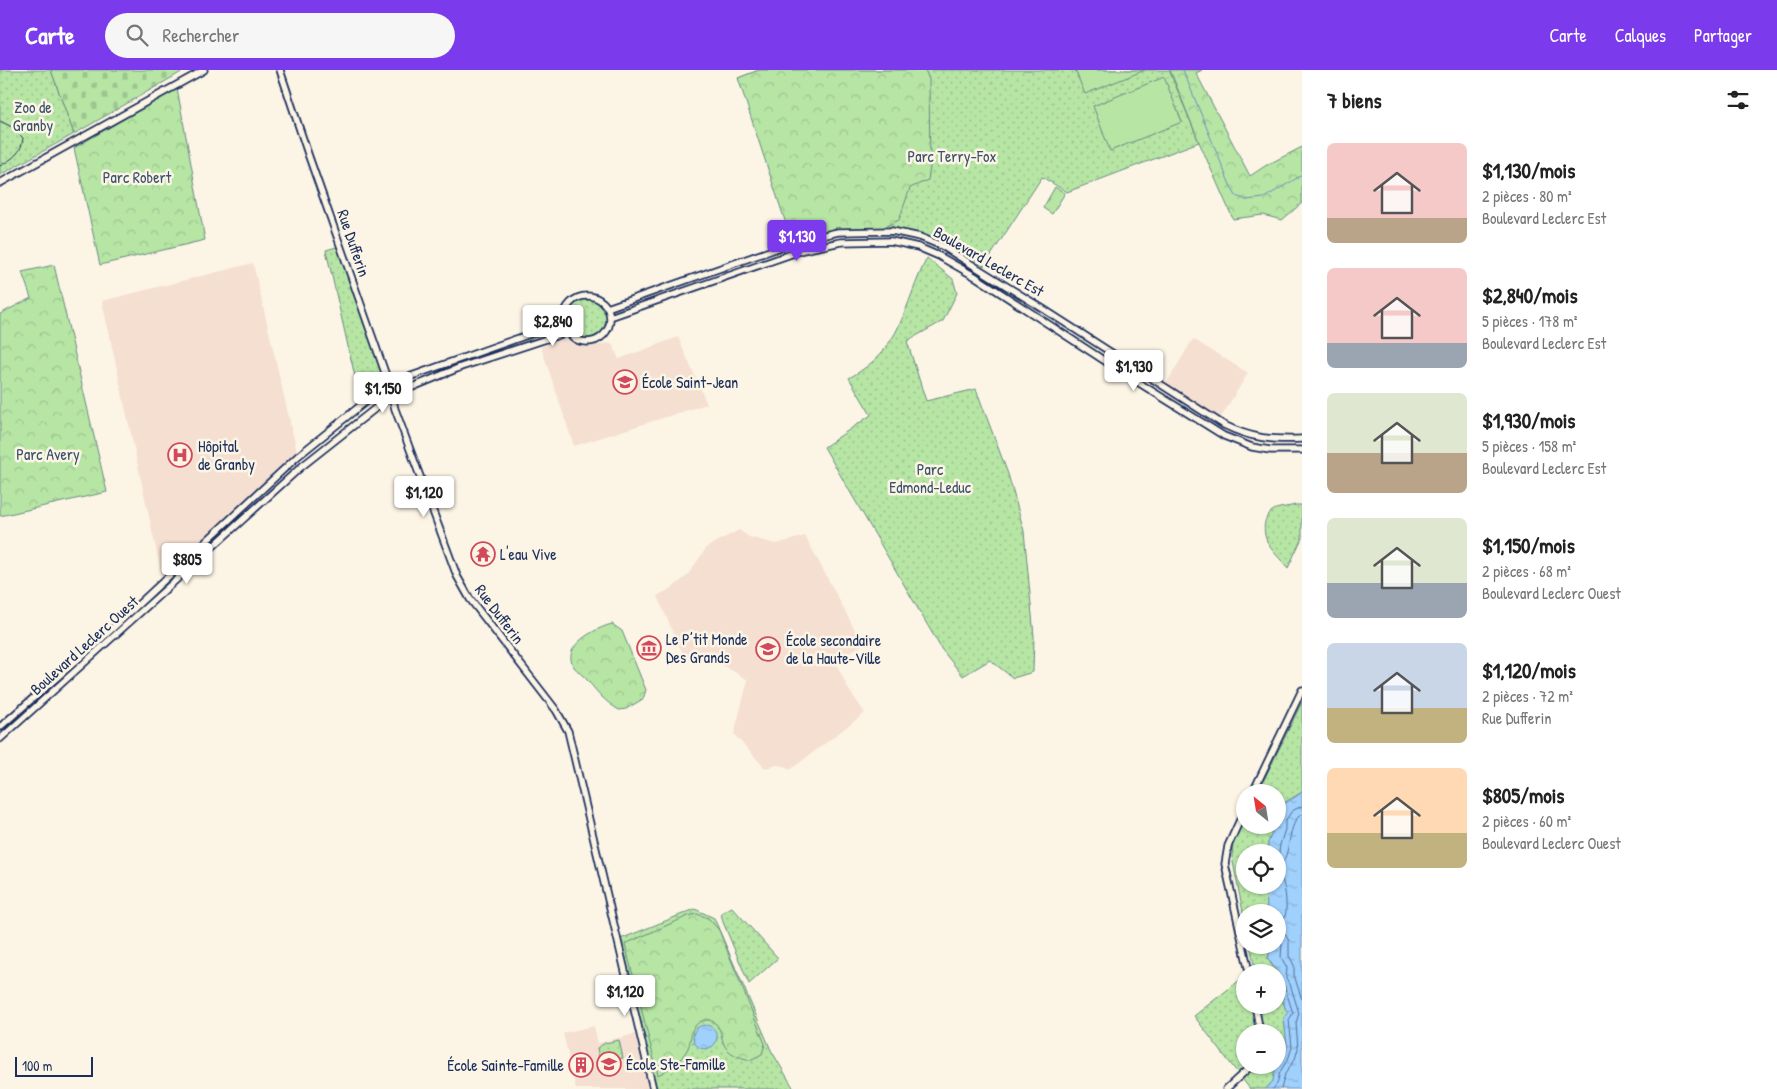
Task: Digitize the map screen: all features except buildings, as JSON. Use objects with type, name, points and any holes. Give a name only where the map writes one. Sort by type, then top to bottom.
[{"type":"street","points":[[0,183],[204,70]]},
{"type":"street","name":"Rue Dufferin","points":[[280,70],[389,384],[391,396],[460,583],[470,599],[556,710],[568,731],[653,1089]]},
{"type":"street","name":"Boulevard Leclerc Est","points":[[608,308],[798,241],[844,232],[892,231],[920,237],[942,246],[996,278],[1224,425],[1254,437],[1271,440],[1302,439]]},
{"type":"street","points":[[798,241],[803,250]]},
{"type":"street","name":"Boulevard Leclerc Est","points":[[610,317],[803,250],[842,242],[891,241],[918,247],[939,256],[991,286],[1128,376],[1224,436],[1252,447],[1270,450],[1302,450]]},
{"type":"street","points":[[581,297],[595,297],[600,300],[608,308],[610,317],[605,333],[588,342],[577,340],[568,332],[564,322],[567,307],[575,299],[581,297]]},
{"type":"street","points":[[389,384],[564,322]]},
{"type":"street","points":[[391,396],[461,367],[568,332]]},
{"type":"street","name":"Boulevard Leclerc Ouest","points":[[0,727],[100,640],[298,456],[360,405],[389,384]]},
{"type":"street","name":"Boulevard Leclerc Ouest","points":[[0,739],[301,467],[391,396]]},
{"type":"street","points":[[1257,784],[1302,690]]},
{"type":"street","points":[[1236,829],[1228,846],[1225,864],[1247,964]]},
{"type":"street","points":[[1226,1089],[1242,1074]]},
{"type":"shaded area","points":[[253,263],[298,456],[163,581],[102,301]]},
{"type":"shaded area","name":"École Saint-Jean","points":[[678,337],[707,404],[574,446],[541,347],[558,340],[565,340],[587,347],[608,343],[612,344],[619,359]]},
{"type":"shaded area","points":[[1193,339],[1248,373],[1220,419],[1166,384]]},
{"type":"shaded area","name":"École secondaire de la Haute-Ville","points":[[739,530],[749,537],[776,544],[805,536],[863,645],[835,660],[847,687],[865,713],[790,770],[784,766],[777,765],[765,768],[734,734],[748,680],[702,653],[686,661],[657,596],[672,588],[687,576],[707,547]]},
{"type":"shaded area","name":"École Ste-Famille","points":[[594,1026],[598,1043],[639,1033],[653,1089],[576,1089],[563,1033]]},
{"type":"green space","name":"Zoo de Granby","points":[[0,70],[51,70],[74,134],[0,175]]},
{"type":"green space","points":[[51,70],[185,70],[74,134]]},
{"type":"green space","name":"Parc Terry-Fox","points":[[759,70],[1169,70],[1199,142],[1067,192],[1042,177],[984,266],[962,250],[886,225],[738,78]]},
{"type":"green space","points":[[759,70],[925,70],[929,79],[930,167],[928,180],[910,188],[899,220],[882,228],[834,230],[791,239],[738,78]]},
{"type":"green space","points":[[1075,70],[1145,70],[1085,94]]},
{"type":"green space","points":[[1170,70],[1202,70],[1196,73],[1250,176],[1302,147],[1302,203],[1282,220],[1263,215],[1233,219]]},
{"type":"green space","points":[[1164,77],[1182,122],[1110,151],[1093,106]]},
{"type":"green space","name":"Parc Robert","points":[[177,88],[205,240],[100,265],[74,148]]},
{"type":"green space","points":[[1055,187],[1065,193],[1052,214],[1043,208]]},
{"type":"green space","points":[[340,246],[389,384],[361,403],[326,250]]},
{"type":"green space","name":"Parc Edmond-Leduc","points":[[927,258],[953,279],[957,293],[943,321],[907,341],[926,401],[976,389],[1008,474],[1024,531],[1034,636],[1033,672],[1013,678],[990,660],[963,676],[942,650],[824,447],[871,415],[849,378],[867,366],[891,340],[906,310]]},
{"type":"green space","name":"Parc Avery","points":[[54,265],[107,492],[0,516],[0,314],[31,298],[22,272]]},
{"type":"green space","points":[[583,296],[591,296],[600,300],[606,306],[610,319],[606,332],[600,338],[591,342],[583,342],[574,338],[568,332],[564,323],[564,315],[568,306],[574,300]]},
{"type":"green space","points":[[1302,505],[1302,538],[1288,568],[1267,542],[1264,526],[1265,520],[1271,512],[1278,508]]},
{"type":"green space","points":[[612,624],[622,631],[646,690],[643,699],[626,709],[619,710],[609,704],[599,694],[574,667],[571,659],[572,652],[582,639],[597,629]]},
{"type":"green space","points":[[1302,702],[1302,792],[1286,802],[1286,784],[1262,784]]},
{"type":"green space","points":[[1238,834],[1272,834],[1268,844],[1236,844],[1236,877],[1232,857],[1233,843]]},
{"type":"green space","points":[[1239,894],[1266,894],[1267,904],[1241,904]]},
{"type":"green space","points":[[732,907],[778,958],[749,984],[721,913]]},
{"type":"green space","points":[[695,909],[714,918],[771,1050],[794,1089],[653,1089],[618,940]]},
{"type":"green space","points":[[697,914],[708,918],[719,930],[765,1044],[762,1054],[750,1060],[738,1056],[727,1049],[716,1024],[710,1020],[702,1021],[693,1030],[689,1046],[681,1058],[658,1075],[625,944],[688,916]]},
{"type":"green space","points":[[1252,954],[1269,954],[1268,959],[1271,964],[1254,964]]},
{"type":"green space","points":[[1236,983],[1236,1014],[1286,1014],[1286,1010],[1288,1014],[1284,1017],[1285,1024],[1236,1024],[1236,1071],[1194,1016]]},
{"type":"green space","points":[[619,1040],[623,1058],[600,1063],[597,1048],[605,1043]]},
{"type":"green space","points":[[1238,1074],[1274,1074],[1273,1081],[1266,1089],[1250,1089]]},
{"type":"water","points":[[1302,792],[1302,1089],[1266,1089],[1273,1081],[1274,1074],[1286,1074],[1287,1047],[1284,1017],[1288,1014],[1286,1010],[1286,964],[1272,964],[1268,959],[1269,954],[1286,954],[1286,904],[1267,904],[1266,894],[1286,894],[1286,844],[1268,843],[1272,834],[1286,834],[1286,803]]},
{"type":"water","points":[[705,1025],[714,1028],[717,1037],[714,1046],[705,1049],[696,1046],[693,1037],[696,1028]]},
{"type":"waterway","points":[[1183,70],[1236,196],[1246,200],[1264,198],[1302,175]]},
{"type":"railway","points":[[0,121],[12,127],[23,138],[18,152],[0,166]]},
{"type":"place","name":"École Saint-Jean","points":[[625,382]]},
{"type":"place","name":"Hôpital de Granby","points":[[180,455]]},
{"type":"place","name":"L'eau Vive","points":[[483,554]]},
{"type":"place","name":"Le P’tit Monde Des Grands","points":[[649,648]]},
{"type":"place","name":"École secondaire de la Haute-Ville","points":[[768,649]]},
{"type":"place","name":"École Ste-Famille","points":[[609,1064]]},
{"type":"place","name":"École Sainte-Famille","points":[[581,1065]]}]
